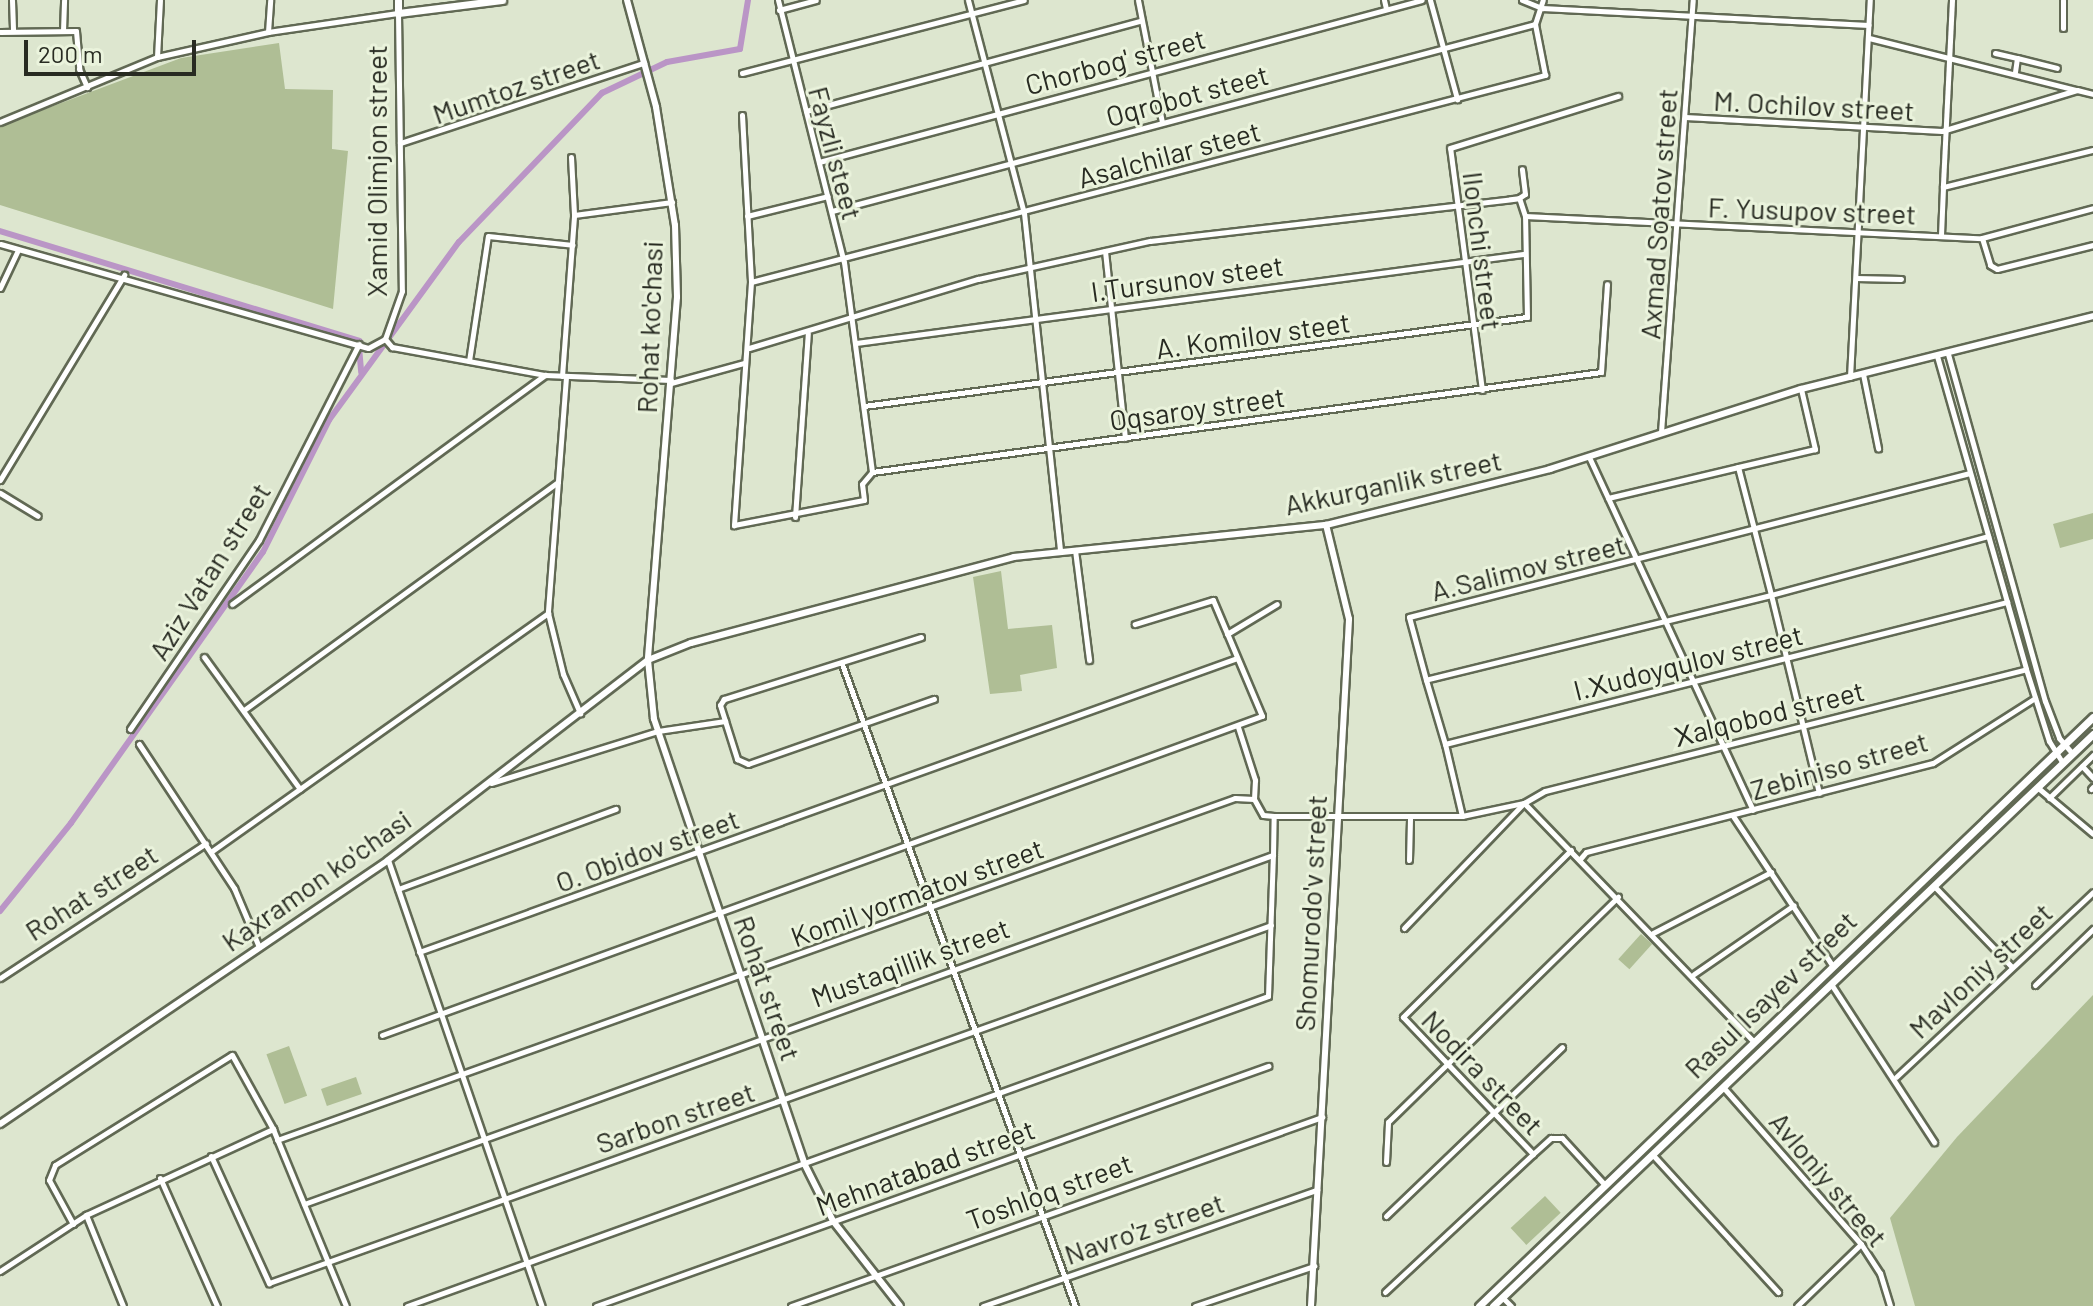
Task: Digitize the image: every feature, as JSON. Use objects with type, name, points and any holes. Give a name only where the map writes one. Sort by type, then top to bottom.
[{"type":"main road","name":"Xamid Olimjon street","points":[[398,0],[398,13]]},
{"type":"main road","points":[[398,13],[502,0]]},
{"type":"main road","name":"Rasul Isayev street","points":[[1479,1306],[1643,1144],[2093,717]]},
{"type":"main road","name":"Rasul Isayev street","points":[[1493,1306],[2093,734]]},
{"type":"main road","points":[[1643,1144],[1651,1154]]},
{"type":"street","points":[[12,0],[13,31]]},
{"type":"street","points":[[63,31],[64,0]]},
{"type":"street","points":[[157,57],[160,0]]},
{"type":"street","points":[[268,32],[270,0]]},
{"type":"street","name":"Rohat ko'chasi","points":[[627,0],[644,63],[672,202],[677,297],[648,660]]},
{"type":"street","name":"Fayzli steet","points":[[778,0],[790,61],[806,111],[844,262],[872,472]]},
{"type":"street","points":[[779,10],[816,0]]},
{"type":"street","points":[[968,0],[1024,213],[1039,385],[1060,551]]},
{"type":"street","points":[[742,73],[1024,0]]},
{"type":"street","points":[[1138,0],[1139,21],[1162,122]]},
{"type":"street","points":[[1384,0],[1386,9]]},
{"type":"street","name":"Chorbog' street","points":[[819,162],[1422,0]]},
{"type":"street","points":[[1430,0],[1457,100]]},
{"type":"street","points":[[1522,0],[1542,8],[1869,25]]},
{"type":"street","points":[[1535,24],[1543,0]]},
{"type":"street","name":"Axmad Soatov street","points":[[1661,432],[1693,0]]},
{"type":"street","points":[[1850,377],[1870,0]]},
{"type":"street","name":"M. Ochilov street","points":[[1942,131],[1948,125],[1952,0]]},
{"type":"street","points":[[2063,0],[2063,28]]},
{"type":"street","points":[[0,122],[157,57],[268,32],[398,13]]},
{"type":"street","name":"Xamid Olimjon street","points":[[385,339],[402,291],[398,13]]},
{"type":"street","points":[[806,111],[1139,21]]},
{"type":"street","name":"Oqrobot steet","points":[[832,211],[1535,24]]},
{"type":"street","name":"Asalchilar steet","points":[[751,282],[844,262],[1545,75],[1535,24]]},
{"type":"street","points":[[0,32],[76,31],[79,69],[87,87]]},
{"type":"street","points":[[1868,37],[1948,54],[2093,94]]},
{"type":"street","points":[[1995,53],[2057,68]]},
{"type":"street","points":[[2015,72],[2017,58]]},
{"type":"street","name":"Mumtoz street","points":[[400,143],[644,63]]},
{"type":"street","name":"M. Ochilov street","points":[[1685,117],[1942,131],[2077,90]]},
{"type":"street","name":"Ilonchi street","points":[[1482,390],[1450,148],[1618,96]]},
{"type":"street","points":[[742,115],[751,282],[749,348],[744,363],[734,525],[795,517],[864,500],[862,484],[872,472]]},
{"type":"street","points":[[1941,235],[1942,131]]},
{"type":"street","points":[[1943,187],[2093,150]]},
{"type":"street","points":[[571,157],[573,245],[554,584],[548,613],[563,674],[581,714]]},
{"type":"street","points":[[749,348],[1029,269],[1150,241],[1519,198],[1525,194],[1522,169]]},
{"type":"street","points":[[747,216],[828,196]]},
{"type":"street","name":"A. Komilov steet","points":[[864,406],[1039,385],[1527,317],[1523,254],[1525,216],[1519,198]]},
{"type":"street","points":[[574,215],[672,202]]},
{"type":"street","name":"F. Yusupov street","points":[[1525,216],[1982,238],[2093,208]]},
{"type":"street","points":[[469,361],[485,240],[494,234],[573,245]]},
{"type":"street","points":[[1982,238],[1990,265],[1997,269],[2093,245]]},
{"type":"street","points":[[0,244],[124,275],[368,348],[385,339],[392,347],[545,375],[671,382],[744,363]]},
{"type":"street","points":[[0,288],[18,250]]},
{"type":"street","points":[[1105,251],[1125,438]]},
{"type":"street","name":"I.Tursunov steet","points":[[856,343],[1523,254]]},
{"type":"street","points":[[0,480],[124,275]]},
{"type":"street","points":[[1856,278],[1901,279]]},
{"type":"street","name":"Oqsaroy street","points":[[872,472],[1601,372],[1607,284]]},
{"type":"street","name":"Akkurganlik street","points":[[648,660],[831,602],[1014,557],[1326,525],[1589,457],[1801,389],[2093,316]]},
{"type":"street","points":[[795,517],[808,333]]},
{"type":"street","name":"Aziz Vatan street","points":[[130,729],[259,540],[359,344]]},
{"type":"street","points":[[1948,354],[2043,693],[2064,745],[2073,754]]},
{"type":"street","points":[[1937,356],[2026,669],[2055,754],[2063,763]]},
{"type":"street","points":[[1863,374],[1878,448]]},
{"type":"street","points":[[232,604],[545,375]]},
{"type":"street","points":[[1608,498],[1815,449],[1801,389]]},
{"type":"street","points":[[1589,457],[1697,680],[1753,810]]},
{"type":"street","points":[[1738,467],[1819,793]]},
{"type":"street","name":"A.Salimov street","points":[[1426,680],[1409,617],[1637,561],[1970,473]]},
{"type":"street","points":[[1973,483],[1983,481]]},
{"type":"street","points":[[244,710],[558,482]]},
{"type":"street","points":[[0,493],[38,516]]},
{"type":"street","name":"Shomurodo'v street","points":[[1311,1306],[1349,619],[1326,525]]},
{"type":"street","points":[[1462,816],[1426,680],[1771,595],[1988,536]]},
{"type":"street","points":[[1075,550],[1089,660]]},
{"type":"street","points":[[1135,624],[1213,600],[1262,716],[1238,727],[1255,780],[1254,799],[1263,815],[1410,819],[1462,816],[1524,803]]},
{"type":"street","name":"I.Хudoyqulov street","points":[[1445,744],[2007,602]]},
{"type":"street","points":[[1227,634],[1277,604]]},
{"type":"street","points":[[212,851],[548,613]]},
{"type":"street","points":[[921,637],[724,699],[725,721],[737,759],[748,764],[934,699]]},
{"type":"street","points":[[204,657],[300,789]]},
{"type":"street","name":"O. Obidov street","points":[[419,952],[888,786],[1237,658]]},
{"type":"street","name":"Kaxramon ko'chasi","points":[[0,1124],[388,860],[648,660]]},
{"type":"street","name":"Rohat street","points":[[648,660],[658,731],[696,854],[804,1163],[833,1221],[900,1306]]},
{"type":"street","points":[[842,664],[1000,1091],[1075,1306]]},
{"type":"street","name":"Хalqobod street","points":[[1524,803],[1545,791],[2026,669]]},
{"type":"street","name":"Zebiniso street","points":[[1580,859],[1586,852],[1933,763],[2043,693]]},
{"type":"street","points":[[490,783],[658,731],[725,721]]},
{"type":"street","name":"Komil yormatov street","points":[[382,1035],[1238,727]]},
{"type":"street","points":[[139,744],[212,851],[259,947]]},
{"type":"street","points":[[2049,798],[2093,755]]},
{"type":"street","points":[[2082,766],[2093,778]]},
{"type":"street","points":[[2037,787],[2093,834]]},
{"type":"street","name":"Komil yormatov street","points":[[277,1140],[741,977],[1235,798],[1254,799]]},
{"type":"street","points":[[1524,803],[1694,974],[1753,1041]]},
{"type":"street","points":[[1404,928],[1524,803]]},
{"type":"street","points":[[398,889],[616,809]]},
{"type":"street","points":[[407,1306],[1268,996],[1274,816]]},
{"type":"street","name":"Zebiniso street","points":[[1733,816],[1832,965]]},
{"type":"street","points":[[1409,860],[1410,819]]},
{"type":"street","name":"Rohat street","points":[[0,978],[206,843]]},
{"type":"street","name":"Nodira street","points":[[1571,850],[1405,1013],[1403,1020],[1533,1154],[1551,1138],[1562,1138],[1604,1184]]},
{"type":"street","name":"Mustaqillik street","points":[[304,1204],[954,967],[1273,855]]},
{"type":"street","points":[[388,860],[438,1015],[542,1306]]},
{"type":"street","points":[[1653,933],[1771,872]]},
{"type":"street","points":[[1934,886],[2012,967]]},
{"type":"street","name":"Mavloniy street","points":[[1896,1077],[2093,892]]},
{"type":"street","points":[[1386,1162],[1388,1122],[1618,897]]},
{"type":"street","points":[[1694,974],[1794,905]]},
{"type":"street","name":"Sarbon street","points":[[211,1156],[269,1283],[1271,925]]},
{"type":"street","points":[[2035,985],[2093,929]]},
{"type":"street","points":[[1831,983],[1896,1077],[1934,1142]]},
{"type":"street","points":[[1386,1216],[1562,1047]]},
{"type":"street","points":[[73,1224],[49,1180],[55,1165],[232,1055],[273,1129],[346,1306]]},
{"type":"street","name":"Mehnatаbаd street","points":[[596,1306],[1268,1066]]},
{"type":"street","name":"Avloniy street","points":[[1723,1087],[1861,1244],[1880,1273],[1890,1306]]},
{"type":"street","name":"Toshloq street","points":[[791,1306],[1042,1214],[1322,1117]]},
{"type":"street","points":[[0,1271],[86,1215],[160,1178],[273,1129]]},
{"type":"street","points":[[1385,1292],[1533,1154]]},
{"type":"street","points":[[1651,1154],[1778,1292]]},
{"type":"street","points":[[160,1178],[217,1306]]},
{"type":"street","name":"Navro'z street","points":[[983,1306],[1318,1189]]},
{"type":"street","points":[[86,1215],[123,1306]]},
{"type":"street","points":[[1797,1306],[1861,1244]]},
{"type":"street","points":[[1195,1306],[1314,1266]]},
{"type":"street","points":[[1502,1297],[1511,1306]]},
{"type":"green space","points":[[279,43],[285,89],[333,90],[332,149],[348,151],[333,309],[0,205],[0,126],[181,58]]},
{"type":"green space","points":[[2093,513],[2093,539],[2060,548],[2053,524]]},
{"type":"green space","points":[[1001,571],[1008,629],[1052,625],[1057,668],[1020,675],[1022,691],[990,694],[973,577]]},
{"type":"green space","points":[[1641,934],[1652,944],[1629,969],[1618,959]]},
{"type":"green space","points":[[2093,995],[2093,1306],[1915,1306],[1890,1218],[1957,1137]]},
{"type":"green space","points":[[289,1046],[307,1096],[285,1104],[266,1054]]},
{"type":"green space","points":[[356,1077],[362,1094],[327,1106],[321,1089]]},
{"type":"green space","points":[[1545,1196],[1561,1213],[1526,1245],[1511,1228]]},
{"type":"waterway","points":[[0,911],[71,823],[263,552],[329,420],[459,242],[602,93],[667,62],[740,49],[748,0]]},
{"type":"waterway","points":[[0,231],[360,341]]},
{"type":"waterway","points":[[359,347],[361,372]]}]
